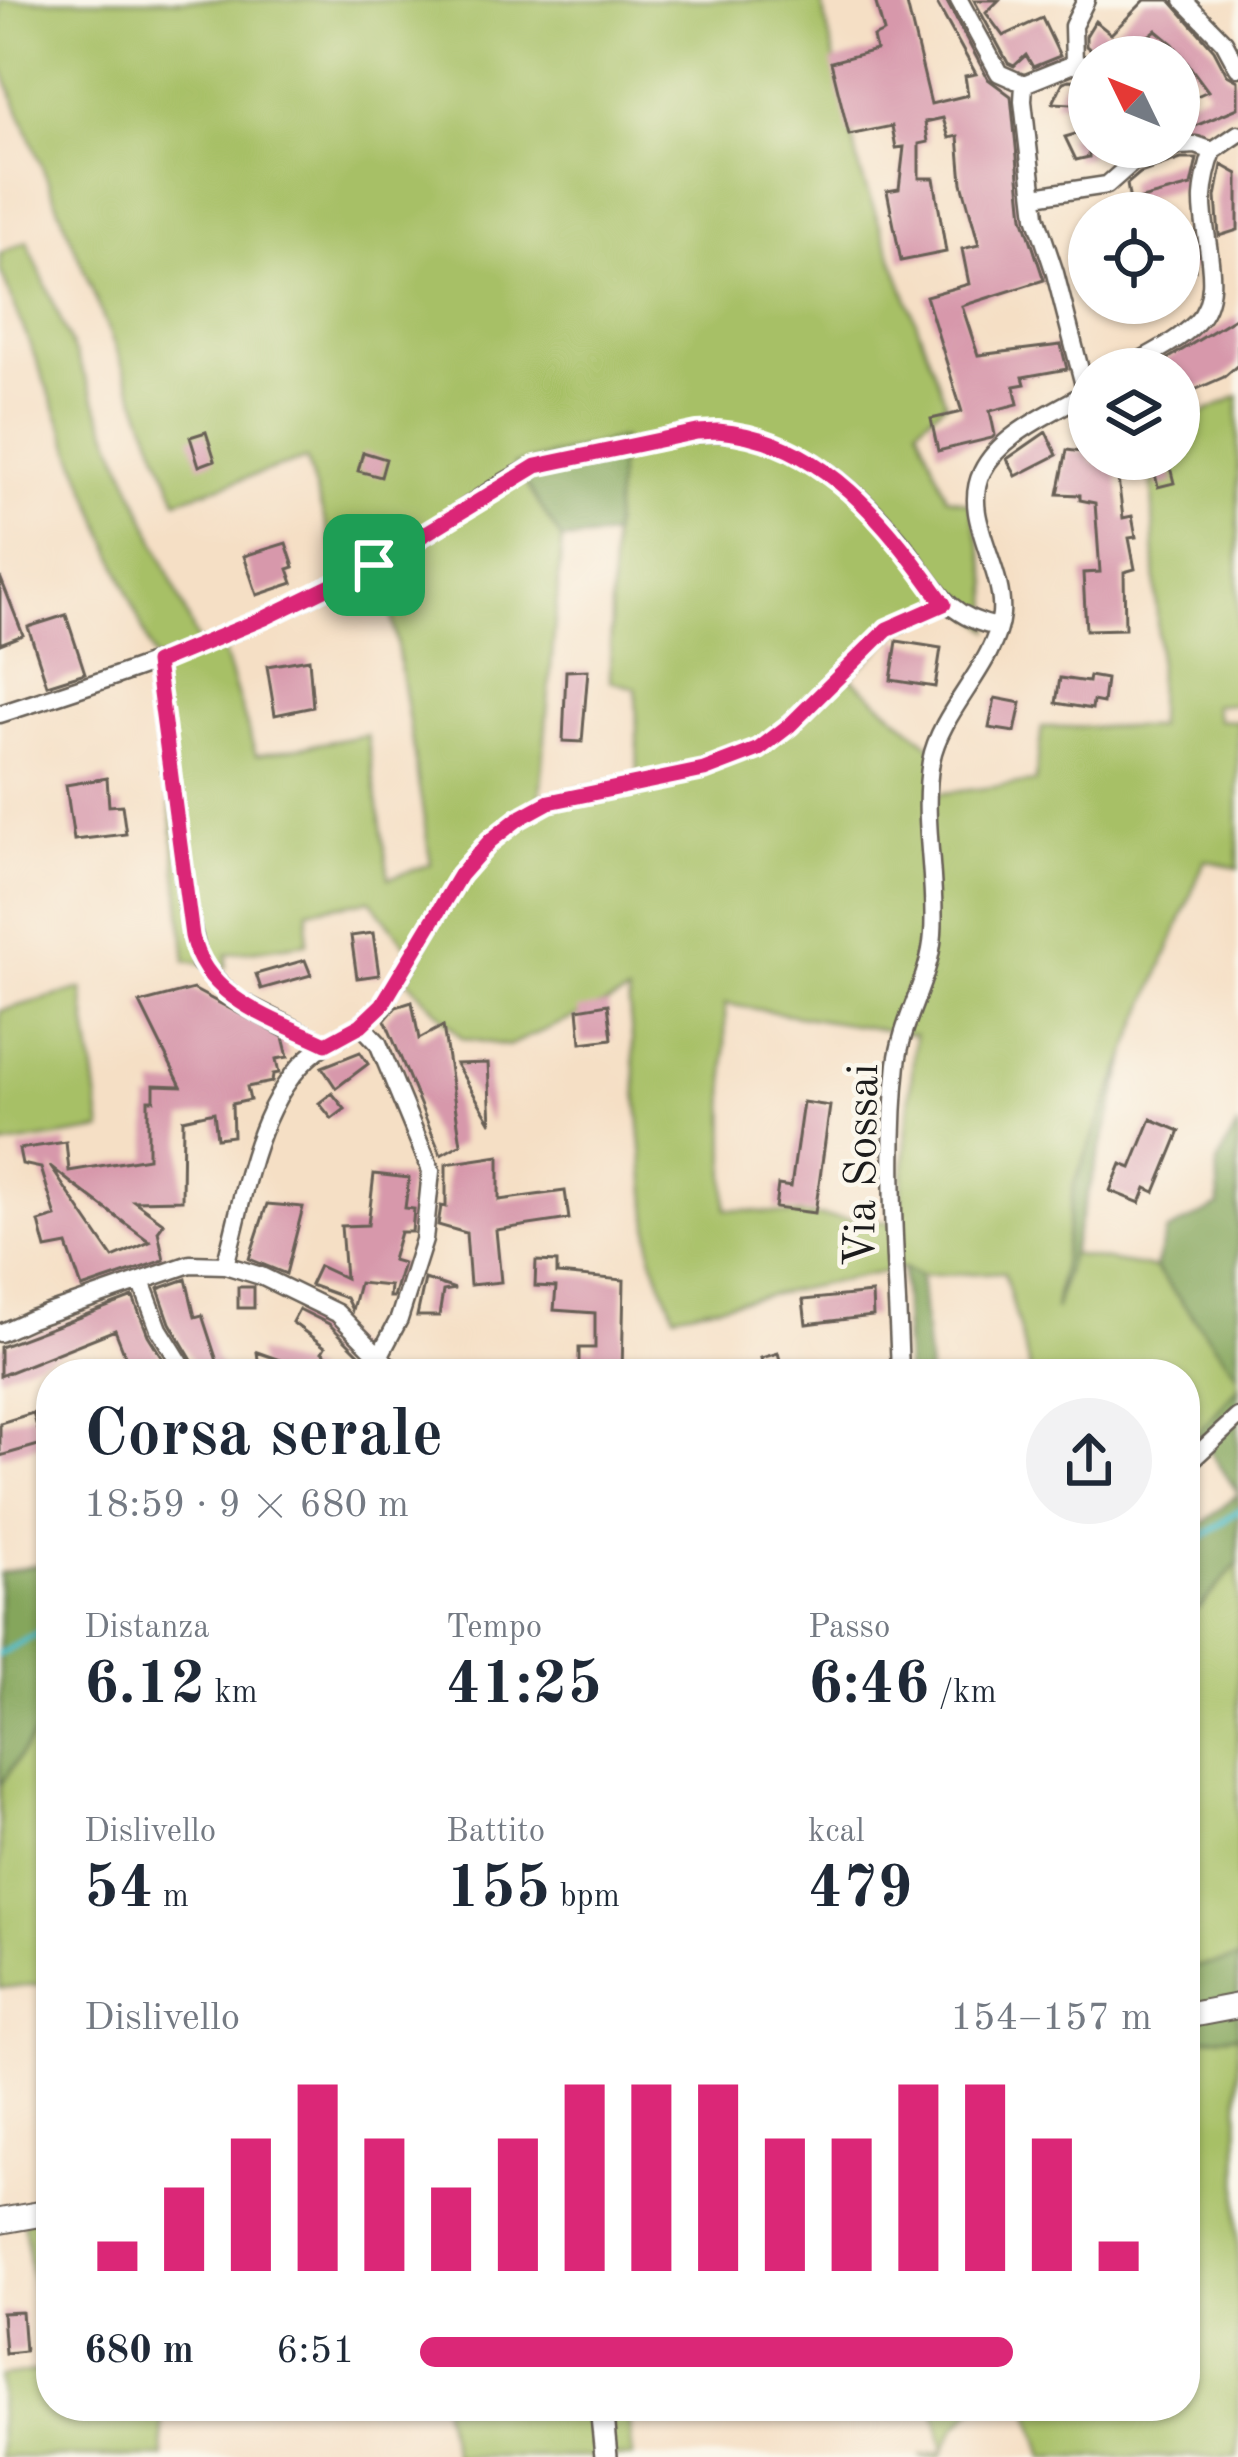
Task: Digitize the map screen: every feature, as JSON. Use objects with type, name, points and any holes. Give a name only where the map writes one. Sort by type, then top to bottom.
[{"type":"main road","points":[[1200,2012],[1238,2006]]},
{"type":"main road","points":[[0,2221],[36,2215]]},
{"type":"street","points":[[958,0],[998,73],[1024,83],[1068,69]]},
{"type":"street","points":[[1075,36],[1073,26],[1086,0]]},
{"type":"street","points":[[1183,0],[1224,43],[1238,68]]},
{"type":"street","points":[[1024,83],[1036,216],[1075,348]]},
{"type":"street","points":[[1160,348],[1207,309],[1210,274],[1203,199],[1213,151],[1238,134]]},
{"type":"street","points":[[1200,146],[1213,151]]},
{"type":"street","points":[[1035,196],[1107,185],[1126,168]]},
{"type":"street","points":[[0,714],[156,663],[265,618],[374,565],[536,466],[697,432],[736,433],[777,444],[829,473],[896,536],[944,604],[998,626],[1000,599],[976,506],[978,480],[999,447],[1068,404]]},
{"type":"street","points":[[225,1265],[272,1105],[290,1075],[382,1005],[460,875],[490,841],[549,802],[704,770],[759,749],[790,725],[887,629],[944,604]]},
{"type":"street","name":"Via Sossai","points":[[900,1359],[895,1102],[899,1051],[932,953],[928,776],[941,730],[998,626]]},
{"type":"street","points":[[156,663],[188,911],[200,963],[234,998],[326,1044]]},
{"type":"street","points":[[361,1025],[378,1043],[431,1171],[424,1240],[399,1319],[380,1354]]},
{"type":"street","points":[[0,1334],[31,1318],[190,1264],[225,1265],[261,1276],[337,1313],[384,1359]]},
{"type":"street","points":[[140,1281],[159,1329],[178,1359]]},
{"type":"street","points":[[1200,1452],[1238,1417]]},
{"type":"street","points":[[602,2421],[606,2457]]},
{"type":"green space","points":[[0,0],[821,0],[861,174],[946,402],[918,426],[947,497],[970,504],[989,582],[990,630],[957,602],[902,629],[850,677],[940,754],[936,794],[1035,782],[1042,727],[1157,727],[1152,480],[1200,480],[1200,415],[1238,396],[1238,704],[1214,705],[1218,720],[1238,721],[1238,868],[1205,860],[1074,1184],[1059,1296],[1070,1254],[1155,1268],[1238,1374],[1238,1388],[1200,1431],[1200,1359],[1027,1359],[1004,1272],[920,1276],[903,1268],[674,1314],[652,1258],[628,994],[508,1046],[462,1038],[402,974],[415,957],[371,900],[308,910],[307,943],[227,954],[226,967],[186,961],[156,663],[0,269],[0,254],[27,241],[199,644],[220,641],[256,755],[367,735],[389,878],[431,864],[386,575],[350,604],[306,459],[177,500],[0,63]],"holes":[[[621,438],[612,536],[610,681],[636,688],[638,777],[540,797],[562,540],[514,465]],[[725,1004],[915,1035],[899,1223],[726,1209]]]},
{"type":"green space","points":[[622,438],[612,536],[562,540],[514,465]]},
{"type":"green space","points":[[82,989],[102,1130],[0,1146],[0,1011]]},
{"type":"green space","points":[[1127,1056],[1055,1310],[1074,1184]]},
{"type":"green space","points":[[1238,1125],[1238,1374],[1155,1268],[1166,1232],[1219,1206],[1217,1163]]},
{"type":"green space","points":[[903,1268],[920,1276],[928,1359],[906,1359]]},
{"type":"green space","points":[[1238,1388],[1238,1493],[1200,1436]]},
{"type":"green space","points":[[1238,1494],[1238,1563],[1200,1607],[1200,1525]]},
{"type":"green space","points":[[1238,1563],[1238,1959],[1200,1966],[1200,1607]]},
{"type":"green space","points":[[36,1565],[36,1732],[0,1785],[0,1573]]},
{"type":"green space","points":[[36,1732],[36,1984],[0,1988],[0,1785]]},
{"type":"green space","points":[[1238,1959],[1238,2035],[1200,2039],[1200,1966]]},
{"type":"green space","points":[[1238,2035],[1238,2457],[1044,2457],[1033,2421],[1200,2421],[1200,2039]]},
{"type":"green space","points":[[36,2204],[36,2316],[22,2206]]},
{"type":"green space","points":[[36,2372],[36,2421],[162,2421],[163,2457],[0,2457],[0,2376]]},
{"type":"green space","points":[[446,2421],[629,2421],[633,2457],[454,2457]]},
{"type":"green space","points":[[937,2421],[962,2421],[955,2428],[944,2451]]},
{"type":"building","points":[[875,0],[906,0],[931,104],[968,95],[965,76],[976,74],[935,0],[946,0],[988,79],[1011,96],[1023,217],[1044,280],[962,306],[978,355],[1061,345],[1067,369],[1023,377],[1025,384],[1014,386],[1018,404],[990,411],[992,438],[938,451],[931,419],[962,412],[926,296],[969,284],[962,249],[979,245],[962,183],[958,136],[949,138],[943,118],[925,122],[928,142],[919,144],[919,178],[934,178],[946,252],[901,261],[887,191],[899,189],[904,147],[896,148],[892,126],[849,135],[831,62],[876,50],[873,37],[884,32]]},
{"type":"building","points":[[974,0],[999,0],[986,13],[1003,36],[1042,18],[1060,56],[1033,67],[1026,55],[1014,66],[1008,63]]},
{"type":"building","points":[[1145,0],[1170,0],[1214,50],[1227,75],[1238,81],[1238,108],[1200,124],[1200,95],[1208,91],[1200,80],[1200,36],[1163,36],[1156,30],[1149,36],[1086,36],[1095,21],[1111,34]]},
{"type":"building","points":[[1068,80],[1068,104],[1053,103]]},
{"type":"building","points":[[1222,165],[1238,174],[1238,230],[1219,236],[1216,197]]},
{"type":"building","points":[[1155,168],[1195,168],[1191,186],[1168,192],[1128,192],[1127,184]]},
{"type":"building","points":[[1238,316],[1238,365],[1224,377],[1200,388],[1200,348],[1185,348]]},
{"type":"building","points":[[206,432],[215,460],[199,466],[190,437]]},
{"type":"building","points":[[1046,432],[1057,455],[1016,476],[1007,459]]},
{"type":"building","points":[[1067,450],[1068,480],[1118,480],[1123,518],[1132,516],[1136,537],[1129,538],[1135,569],[1124,572],[1125,629],[1086,630],[1083,573],[1100,572],[1095,503],[1080,500],[1080,495],[1058,494]]},
{"type":"building","points":[[363,452],[386,459],[381,477],[358,471]]},
{"type":"building","points":[[286,543],[294,567],[288,569],[293,583],[257,595],[244,556]]},
{"type":"building","points":[[0,580],[23,635],[0,644]]},
{"type":"building","points":[[66,615],[85,673],[47,685],[28,627]]},
{"type":"building","points":[[897,641],[941,648],[935,687],[891,680]]},
{"type":"building","points":[[309,659],[313,707],[275,715],[267,666]]},
{"type":"building","points":[[588,670],[582,742],[563,741],[566,671]]},
{"type":"building","points":[[1089,676],[1106,679],[1103,703],[1093,701],[1092,709],[1056,703],[1060,678],[1088,682]]},
{"type":"building","points":[[995,698],[1021,703],[1015,732],[989,728]]},
{"type":"building","points":[[107,778],[109,806],[122,805],[126,834],[74,840],[66,785]]},
{"type":"building","points":[[373,933],[379,975],[357,978],[351,936]]},
{"type":"building","points":[[305,960],[311,975],[261,989],[256,974]]},
{"type":"building","points":[[193,989],[283,1037],[288,1057],[276,1059],[279,1073],[273,1074],[272,1082],[247,1087],[250,1100],[232,1104],[233,1136],[217,1138],[214,1112],[183,1119],[182,1200],[134,1201],[164,1223],[158,1231],[164,1260],[82,1288],[67,1245],[46,1249],[39,1222],[56,1217],[41,1168],[22,1164],[19,1149],[66,1142],[69,1171],[148,1158],[148,1100],[154,1100],[154,1085],[181,1086],[140,1003]],"holes":[[[50,1166],[150,1242],[113,1258]]]},
{"type":"building","points":[[412,1002],[419,1039],[443,1026],[461,1144],[441,1155],[385,1020],[396,1007]]},
{"type":"building","points":[[608,1004],[612,1039],[581,1043],[578,1009]]},
{"type":"building","points":[[360,1052],[368,1064],[336,1088],[322,1067]]},
{"type":"building","points":[[488,1063],[491,1123],[456,1064]]},
{"type":"building","points":[[332,1093],[345,1109],[332,1119],[319,1103]]},
{"type":"building","points":[[803,1102],[830,1106],[815,1213],[775,1208],[778,1185],[791,1187]]},
{"type":"building","points":[[1151,1119],[1180,1131],[1155,1192],[1146,1188],[1140,1203],[1110,1191],[1121,1164],[1131,1168]]},
{"type":"building","points":[[499,1156],[499,1200],[565,1191],[569,1219],[496,1230],[501,1282],[470,1285],[466,1233],[438,1225],[441,1206],[446,1207],[446,1164]]},
{"type":"building","points":[[374,1174],[409,1178],[405,1208],[414,1209],[412,1232],[400,1232],[392,1260],[403,1263],[393,1297],[389,1297],[390,1286],[359,1283],[352,1310],[346,1298],[310,1285],[319,1266],[345,1278],[341,1226],[368,1225]]},
{"type":"building","points":[[267,1204],[303,1207],[286,1274],[249,1259]]},
{"type":"building","points":[[536,1261],[557,1262],[557,1274],[624,1280],[622,1359],[579,1359],[579,1348],[595,1348],[595,1313],[554,1310],[556,1287],[535,1286]]},
{"type":"building","points":[[186,1279],[195,1317],[202,1315],[216,1359],[191,1359],[170,1323],[158,1289]]},
{"type":"building","points":[[425,1279],[455,1289],[443,1291],[439,1316],[417,1316]]},
{"type":"building","points":[[238,1287],[254,1287],[254,1308],[238,1308]]},
{"type":"building","points":[[872,1293],[873,1316],[806,1324],[803,1300]]},
{"type":"building","points":[[133,1297],[163,1359],[126,1359],[115,1330],[0,1376],[0,1347]]},
{"type":"building","points":[[299,1309],[329,1324],[363,1358],[330,1359],[322,1352],[325,1347],[292,1322]]},
{"type":"building","points":[[33,1413],[36,1446],[0,1456],[0,1423]]},
{"type":"building","points":[[22,2312],[25,2351],[5,2353],[2,2313]]},
{"type":"waterway","points":[[1200,1539],[1238,1510]]},
{"type":"waterway","points":[[0,1654],[36,1634]]},
{"type":"route","points":[[718,431],[777,444],[844,485],[896,536],[944,604],[887,629],[790,725],[759,749],[704,770],[549,802],[518,819],[490,841],[460,875],[382,1005],[361,1025],[326,1044],[234,998],[200,963],[188,911],[156,663],[265,618],[374,565],[536,466],[718,431]]}]
